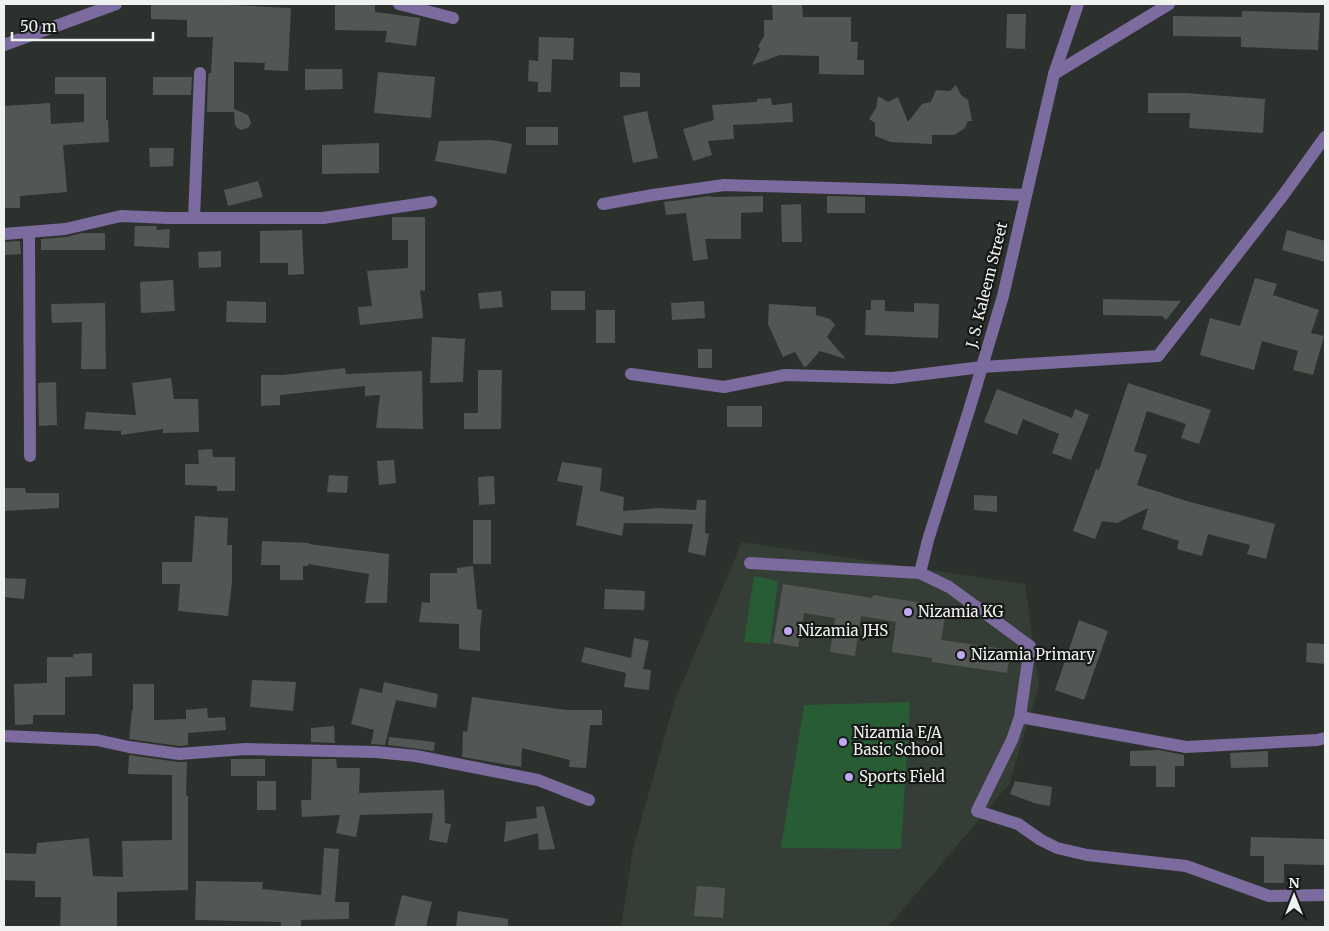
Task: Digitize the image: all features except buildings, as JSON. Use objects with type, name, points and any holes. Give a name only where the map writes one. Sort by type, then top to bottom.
[{"type":"street","points":[[4,45],[116,4]]},
{"type":"street","points":[[399,4],[453,18]]},
{"type":"street","name":"J. S. Kaleem Street","points":[[920,573],[928,540],[1003,296],[1054,74],[1078,4]]},
{"type":"street","points":[[1054,74],[1169,4]]},
{"type":"street","points":[[194,218],[200,73]]},
{"type":"street","points":[[631,374],[724,387],[785,375],[892,378],[982,367],[1158,356],[1284,194],[1325,136]]},
{"type":"street","points":[[603,204],[724,185],[1026,195]]},
{"type":"street","points":[[4,234],[65,229],[121,216],[323,218],[431,202]]},
{"type":"street","points":[[29,233],[30,456]]},
{"type":"street","points":[[750,563],[920,573],[949,587],[1030,646],[1020,717],[1012,740],[977,811],[1018,824],[1041,840],[1057,848],[1088,855],[1186,866],[1269,896],[1325,895]]},
{"type":"street","points":[[1020,717],[1186,747],[1325,738]]},
{"type":"street","points":[[4,736],[97,740],[129,747],[179,754],[245,749],[376,752],[416,756],[538,780],[589,800]]},
{"type":"shaded area","name":"Nizamia E/A Basic School","points":[[742,542],[1025,584],[1039,686],[1009,784],[888,927],[621,927],[633,849],[675,700]]},
{"type":"green space","points":[[754,576],[778,581],[770,644],[744,642]]},
{"type":"green space","name":"Sports Field","points":[[910,702],[901,849],[781,848],[804,705]]},
{"type":"place","name":"Nizamia KG","points":[[908,612]]},
{"type":"place","name":"Nizamia JHS","points":[[788,631]]},
{"type":"place","name":"Nizamia Primary","points":[[961,655]]},
{"type":"place","name":"Nizamia E/A Basic School","points":[[843,742]]},
{"type":"place","name":"Sports Field","points":[[849,777]]}]
